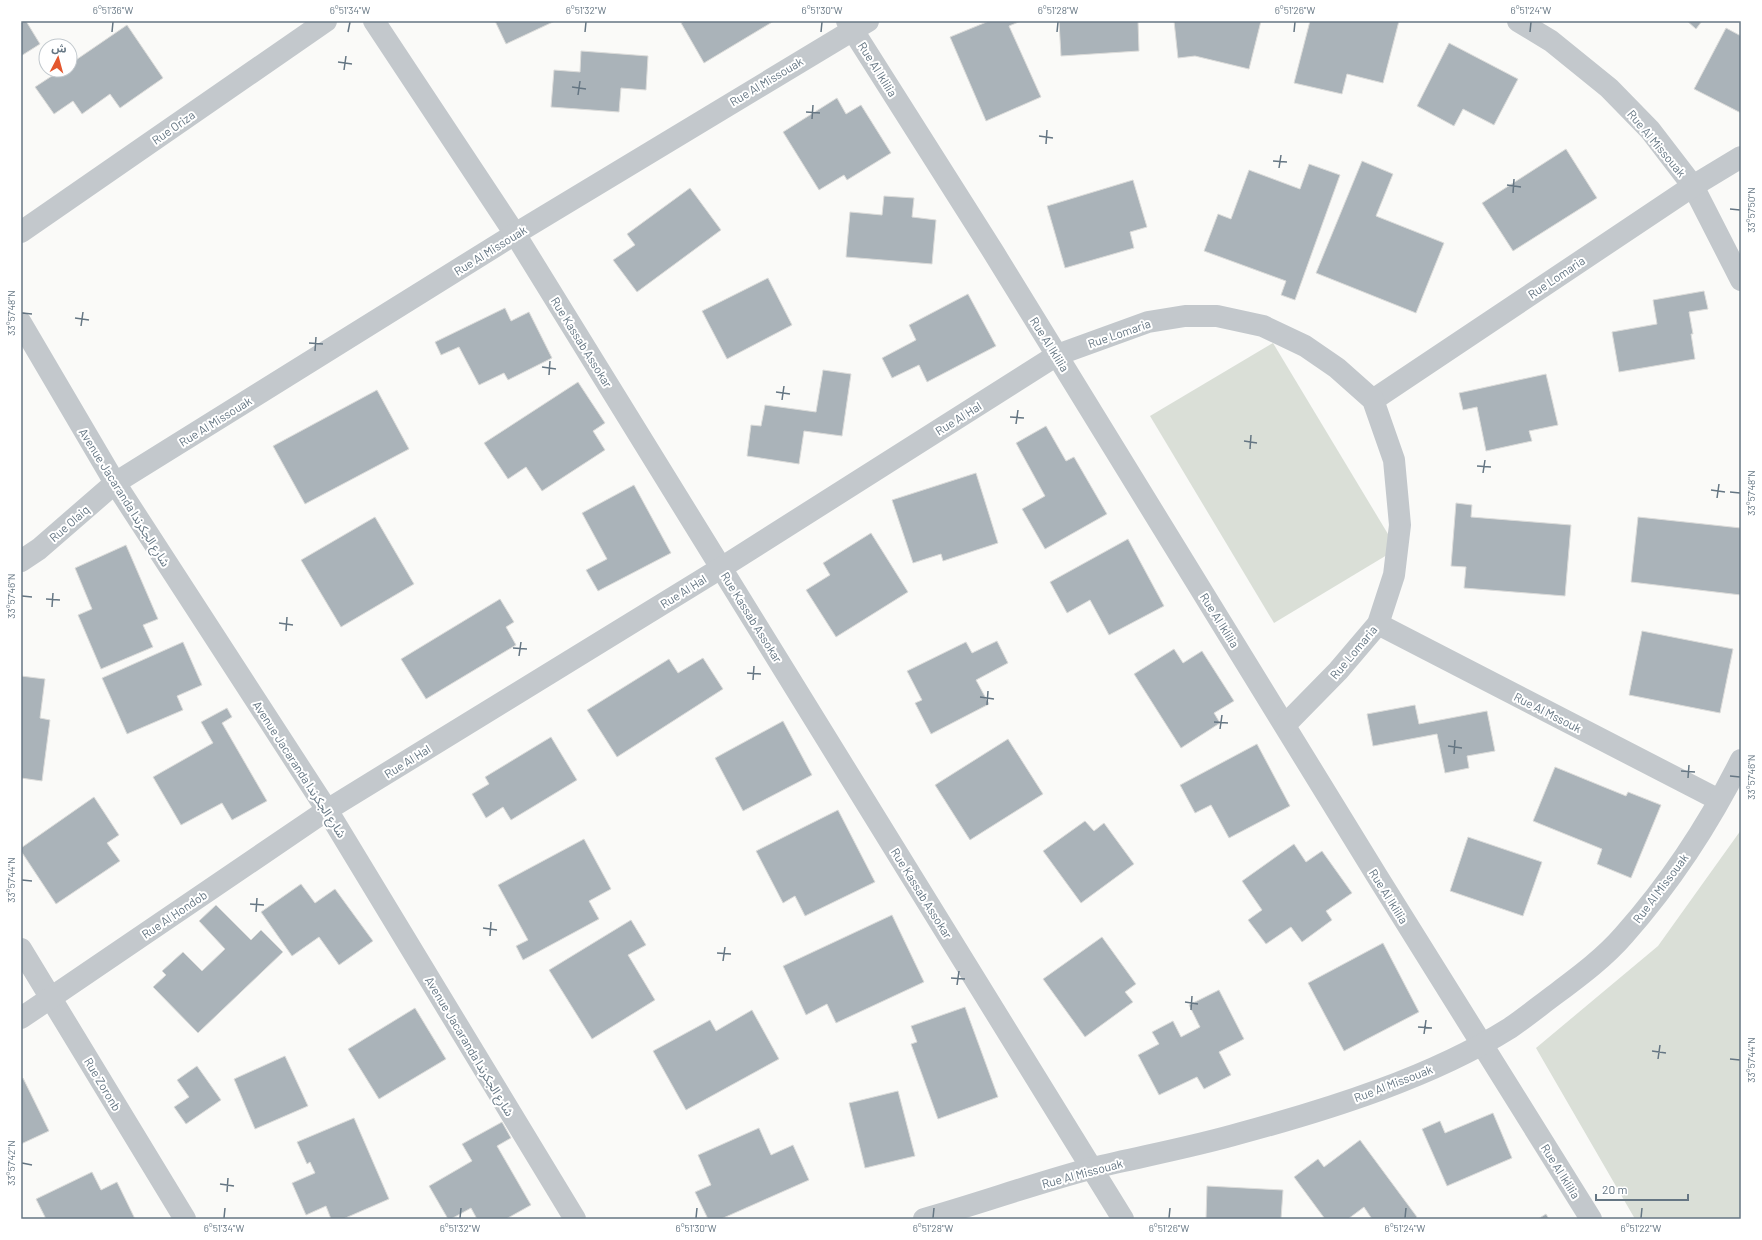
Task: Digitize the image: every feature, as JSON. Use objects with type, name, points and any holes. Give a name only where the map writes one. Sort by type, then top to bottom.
[{"type":"street","name":"Rue Oriza","points":[[21,232],[326,21]]},
{"type":"street","name":"Rue Kassab Assokar","points":[[374,21],[515,234],[1123,1219]]},
{"type":"street","name":"Rue Al Missouak","points":[[1518,21],[1551,41],[1609,88],[1650,130],[1693,186],[1741,280]]},
{"type":"street","name":"Rue Al Missouak","points":[[114,484],[856,24]]},
{"type":"street","name":"Rue Al Iklilia","points":[[856,24],[994,253],[1591,1219]]},
{"type":"street","name":"Rue Lomaria","points":[[1373,400],[1693,186],[1741,157]]},
{"type":"street","name":"Rue Lomaria","points":[[1057,355],[1148,322],[1185,316],[1217,316],[1263,326],[1305,346],[1337,368],[1373,400],[1394,460],[1400,525],[1394,575],[1378,624],[1338,671],[1285,725]]},
{"type":"street","name":"Avenue Jacaranda شارع الجكرندا","points":[[21,323],[114,484],[327,810],[575,1219]]},
{"type":"street","name":"Rue Al Hal","points":[[327,810],[722,568],[1057,355]]},
{"type":"street","name":"Rue Olaiq","points":[[21,561],[39,549],[114,484]]},
{"type":"street","name":"Rue Al Mssouk","points":[[1378,624],[1719,800]]},
{"type":"street","name":"Rue Al Missouak","points":[[924,1219],[1092,1169],[1214,1140],[1306,1114],[1418,1075],[1482,1044],[1512,1027],[1584,972],[1623,936],[1654,898],[1688,850],[1719,800],[1741,760]]},
{"type":"street","name":"Rue Al Hondob","points":[[21,1018],[327,810]]},
{"type":"street","name":"Rue Zoronb","points":[[21,949],[185,1219]]},
{"type":"shaded area","points":[[1273,343],[1397,549],[1274,623],[1150,416]]},
{"type":"shaded area","points":[[1741,830],[1741,1219],[1635,1219],[1536,1048],[1658,946]]},
{"type":"building","points":[[21,21],[26,21],[38,41],[38,45],[21,56]]},
{"type":"building","points":[[495,21],[555,21],[506,44]]},
{"type":"building","points":[[685,21],[774,21],[704,63],[681,23]]},
{"type":"building","points":[[989,21],[1021,21],[1009,26],[1041,97],[986,121],[950,37]]},
{"type":"building","points":[[1059,21],[1138,21],[1139,51],[1061,56]]},
{"type":"building","points":[[1174,21],[1261,21],[1249,69],[1195,56],[1178,58]]},
{"type":"building","points":[[1310,21],[1399,21],[1383,83],[1347,74],[1342,94],[1294,83]]},
{"type":"building","points":[[1687,21],[1702,21],[1696,29]]},
{"type":"building","points":[[127,25],[163,78],[120,108],[110,94],[82,114],[73,101],[54,114],[35,87],[49,78],[78,78],[78,59]]},
{"type":"building","points":[[1726,28],[1741,36],[1741,113],[1694,89]]},
{"type":"building","points":[[1449,43],[1518,79],[1494,125],[1463,109],[1454,126],[1417,106]]},
{"type":"building","points":[[581,51],[648,56],[646,90],[621,88],[619,112],[551,107],[554,70],[580,72]]},
{"type":"building","points":[[837,98],[846,114],[861,105],[891,153],[847,180],[844,175],[819,190],[783,132]]},
{"type":"building","points":[[1566,149],[1597,198],[1513,251],[1482,203]]},
{"type":"building","points":[[1362,161],[1393,174],[1376,216],[1444,243],[1416,313],[1316,273]]},
{"type":"building","points":[[1309,164],[1340,175],[1295,300],[1281,295],[1286,281],[1204,251],[1218,214],[1231,219],[1249,170],[1300,189]]},
{"type":"building","points":[[1133,180],[1147,227],[1130,232],[1134,248],[1065,268],[1047,206]]},
{"type":"building","points":[[690,188],[721,230],[637,292],[613,260],[635,245],[627,234]]},
{"type":"building","points":[[884,196],[914,198],[912,217],[936,220],[932,264],[846,257],[850,212],[882,215]]},
{"type":"building","points":[[768,278],[792,325],[727,359],[702,311]]},
{"type":"building","points":[[1704,291],[1708,309],[1689,312],[1695,359],[1619,372],[1612,332],[1657,324],[1653,300]]},
{"type":"building","points":[[968,294],[996,346],[927,382],[919,365],[892,378],[882,358],[916,340],[909,325]]},
{"type":"building","points":[[505,308],[511,321],[529,312],[552,358],[508,380],[504,373],[479,385],[459,347],[441,355],[435,342]]},
{"type":"building","points":[[823,370],[851,374],[842,436],[804,431],[799,464],[747,456],[751,425],[761,426],[765,405],[816,412]]},
{"type":"building","points":[[1546,374],[1558,425],[1529,431],[1532,441],[1486,451],[1477,407],[1463,410],[1459,393]]},
{"type":"building","points":[[578,382],[605,423],[593,431],[605,450],[542,491],[526,467],[508,479],[484,443]]},
{"type":"building","points":[[377,390],[409,449],[305,504],[273,446]]},
{"type":"building","points":[[1046,426],[1066,461],[1074,457],[1107,514],[1045,549],[1022,509],[1045,496],[1016,443]]},
{"type":"building","points":[[976,473],[998,543],[943,561],[941,554],[913,563],[892,500]]},
{"type":"building","points":[[634,485],[671,553],[598,591],[586,570],[607,559],[582,513]]},
{"type":"building","points":[[1456,503],[1472,505],[1471,517],[1571,525],[1565,596],[1464,588],[1466,567],[1451,566]]},
{"type":"building","points":[[375,517],[414,584],[341,627],[301,560]]},
{"type":"building","points":[[1638,517],[1741,528],[1741,595],[1631,582]]},
{"type":"building","points":[[871,533],[908,592],[836,637],[806,590],[830,575],[823,563]]},
{"type":"building","points":[[1128,539],[1164,606],[1109,635],[1090,600],[1067,613],[1050,582]]},
{"type":"building","points":[[126,545],[158,619],[143,625],[153,647],[101,669],[78,615],[92,609],[75,568]]},
{"type":"building","points":[[500,599],[514,622],[506,627],[516,645],[426,699],[401,659]]},
{"type":"building","points":[[1642,631],[1733,649],[1720,713],[1629,695]]},
{"type":"building","points":[[997,641],[1008,663],[976,680],[989,704],[931,734],[915,703],[922,700],[907,671],[966,642],[972,653]]},
{"type":"building","points":[[183,642],[202,685],[177,696],[183,710],[127,734],[102,678]]},
{"type":"building","points":[[1174,649],[1183,663],[1202,651],[1234,701],[1214,713],[1220,723],[1181,748],[1134,674]]},
{"type":"building","points":[[703,658],[723,689],[617,757],[587,710],[669,659],[678,673]]},
{"type":"building","points":[[21,676],[45,679],[40,718],[50,720],[42,781],[21,778]]},
{"type":"building","points":[[1415,705],[1419,724],[1487,711],[1495,751],[1467,756],[1469,768],[1445,773],[1437,734],[1373,746],[1367,714]]},
{"type":"building","points":[[227,708],[232,717],[222,723],[267,801],[232,820],[222,803],[181,825],[153,777],[213,743],[201,722]]},
{"type":"building","points":[[783,721],[812,775],[743,811],[715,758]]},
{"type":"building","points":[[551,737],[577,780],[511,820],[503,807],[486,818],[472,794],[489,784],[485,777]]},
{"type":"building","points":[[1008,739],[1043,794],[970,840],[935,785]]},
{"type":"building","points":[[1257,744],[1290,806],[1229,838],[1211,805],[1195,813],[1180,785]]},
{"type":"building","points":[[1555,767],[1626,796],[1628,792],[1661,805],[1631,878],[1597,864],[1602,849],[1533,821]]},
{"type":"building","points":[[94,797],[119,835],[107,843],[120,861],[56,904],[21,851],[21,848]]},
{"type":"building","points":[[838,810],[875,882],[805,916],[795,896],[783,903],[756,851]]},
{"type":"building","points":[[1085,821],[1094,831],[1104,823],[1134,864],[1081,903],[1043,851]]},
{"type":"building","points":[[1468,837],[1542,862],[1523,916],[1450,891]]},
{"type":"building","points":[[584,839],[611,889],[589,901],[599,919],[523,960],[516,946],[528,940],[498,885]]},
{"type":"building","points":[[1294,844],[1306,862],[1322,851],[1352,893],[1326,911],[1332,920],[1302,942],[1291,927],[1266,944],[1248,920],[1262,910],[1242,881]]},
{"type":"building","points":[[301,884],[315,903],[335,889],[373,941],[339,965],[319,937],[292,956],[261,912]]},
{"type":"building","points":[[216,905],[251,940],[261,930],[283,952],[198,1033],[153,987],[166,975],[162,971],[183,952],[202,971],[225,949],[199,921]]},
{"type":"building","points":[[892,915],[924,982],[836,1023],[827,1004],[806,1015],[783,966]]},
{"type":"building","points":[[631,920],[646,945],[628,955],[655,1000],[592,1039],[549,970]]},
{"type":"building","points":[[1102,937],[1136,984],[1125,992],[1133,1002],[1085,1037],[1043,979]]},
{"type":"building","points":[[1383,943],[1419,1012],[1344,1051],[1308,983]]},
{"type":"building","points":[[1219,990],[1244,1039],[1219,1052],[1231,1075],[1204,1089],[1197,1077],[1159,1095],[1138,1055],[1159,1044],[1152,1032],[1173,1021],[1181,1037],[1200,1027],[1189,1005]]},
{"type":"building","points":[[965,1007],[998,1097],[938,1119],[911,1044],[917,1042],[911,1026]]},
{"type":"building","points":[[415,1008],[446,1059],[379,1099],[348,1049]]},
{"type":"building","points":[[752,1010],[779,1059],[686,1110],[653,1051],[710,1020],[716,1031]]},
{"type":"building","points":[[285,1056],[308,1106],[255,1129],[234,1079]]},
{"type":"building","points":[[197,1066],[221,1100],[186,1124],[174,1107],[189,1097],[177,1080]]},
{"type":"building","points":[[23,1078],[49,1131],[21,1144],[21,1079]]},
{"type":"building","points":[[898,1091],[915,1156],[865,1168],[849,1103]]},
{"type":"building","points":[[1493,1113],[1512,1158],[1447,1186],[1422,1129],[1440,1121],[1445,1133]]},
{"type":"building","points":[[354,1118],[389,1199],[343,1219],[331,1219],[326,1206],[306,1215],[292,1183],[315,1173],[310,1162],[307,1164],[297,1142]]},
{"type":"building","points":[[502,1122],[511,1138],[497,1146],[531,1205],[506,1219],[477,1219],[471,1208],[451,1219],[448,1219],[429,1186],[472,1161],[462,1144]]},
{"type":"building","points":[[759,1128],[771,1155],[793,1145],[809,1180],[721,1219],[708,1219],[695,1192],[711,1185],[698,1155]]},
{"type":"building","points":[[1360,1140],[1417,1217],[1415,1219],[1372,1219],[1364,1207],[1348,1219],[1325,1219],[1294,1177],[1318,1159],[1324,1167]]},
{"type":"building","points":[[92,1172],[101,1190],[117,1182],[135,1219],[46,1219],[36,1199]]},
{"type":"building","points":[[1207,1186],[1283,1190],[1281,1219],[1206,1219]]},
{"type":"building","points":[[1546,1214],[1549,1219],[1538,1219]]}]
